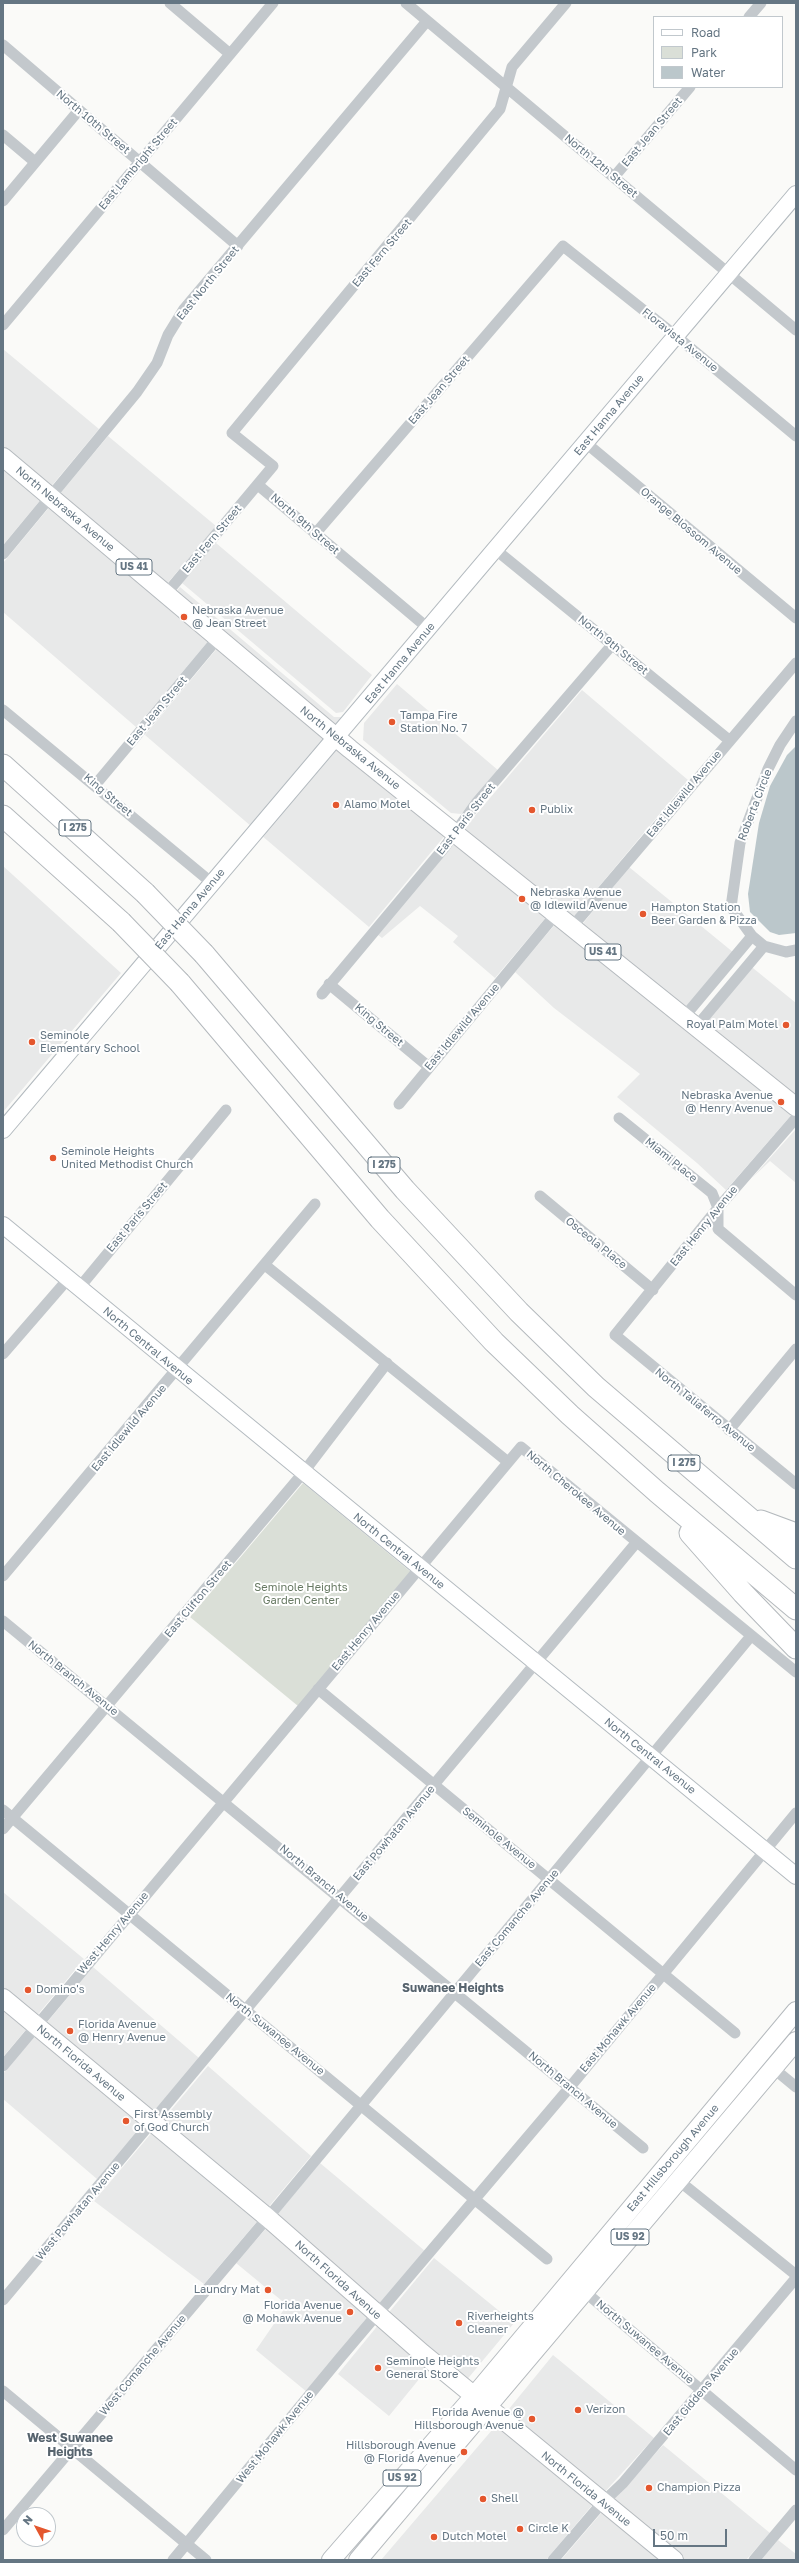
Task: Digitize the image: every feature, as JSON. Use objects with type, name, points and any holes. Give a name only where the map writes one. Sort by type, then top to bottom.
[{"type":"highway","name":"I 275","points":[[3,765],[145,893],[204,954],[405,1190],[481,1274],[596,1387],[796,1558]]},
{"type":"highway","points":[[3,816],[121,922],[180,983],[380,1219],[457,1304],[531,1378],[657,1492],[796,1609]]},
{"type":"highway","points":[[657,1492],[743,1593],[796,1648]]},
{"type":"highway","points":[[741,1512],[796,1534]]},
{"type":"main road","name":"North Nebraska Avenue","points":[[3,457],[337,738],[796,1107]]},
{"type":"main road","name":"North Florida Avenue","points":[[3,1998],[268,2218],[377,2315],[488,2408],[602,2503],[674,2560]]},
{"type":"main road","name":"East Hillsborough Avenue","points":[[474,2396],[796,2011]]},
{"type":"main road","name":"East Hillsborough Avenue","points":[[488,2408],[796,2041]]},
{"type":"main road","name":"US 92","points":[[331,2560],[474,2396]]},
{"type":"main road","name":"US 92","points":[[358,2560],[488,2408]]},
{"type":"street","points":[[170,3],[230,54]]},
{"type":"street","name":"East Lambright Street","points":[[3,325],[273,3]]},
{"type":"street","name":"North 12th Street","points":[[406,3],[796,330]]},
{"type":"street","points":[[508,89],[512,67],[566,3]]},
{"type":"street","points":[[750,16],[761,3]]},
{"type":"street","name":"East North Street","points":[[3,554],[137,392],[157,363],[168,334],[184,309],[427,21]]},
{"type":"street","name":"North 10th Street","points":[[3,45],[238,246]]},
{"type":"street","name":"East Jean Street","points":[[614,178],[689,88]]},
{"type":"street","name":"East Fern Street","points":[[166,594],[273,466],[232,433],[500,109],[508,89]]},
{"type":"street","points":[[3,200],[79,110]]},
{"type":"street","points":[[3,135],[35,162]]},
{"type":"street","name":"East Hanna Avenue","points":[[3,1130],[337,738],[796,194]]},
{"type":"street","name":"East Jean Street","points":[[315,534],[563,246]]},
{"type":"street","name":"Floravista Avenue","points":[[563,246],[676,336],[796,436]]},
{"type":"street","name":"Orange Blossom Avenue","points":[[586,443],[796,618]]},
{"type":"street","name":"North 9th Street","points":[[258,485],[429,629]]},
{"type":"street","name":"North 9th Street","points":[[496,550],[730,740]]},
{"type":"street","name":"East Jean Street","points":[[96,784],[218,638]]},
{"type":"street","name":"East Paris Street","points":[[322,994],[444,848],[454,832],[612,645]]},
{"type":"street","name":"East Idlewild Avenue","points":[[572,927],[795,665]]},
{"type":"street","name":"King Street","points":[[3,710],[96,784],[212,883]]},
{"type":"street","name":"Roberta Circle","points":[[796,722],[780,745],[768,769],[740,843],[731,907],[752,936],[764,946],[786,952],[796,950]]},
{"type":"street","name":"East Idlewild Avenue","points":[[399,1104],[556,914]]},
{"type":"street","points":[[690,1022],[752,936]]},
{"type":"street","points":[[690,1022],[764,946]]},
{"type":"street","name":"King Street","points":[[330,984],[429,1066]]},
{"type":"street","name":"East Paris Street","points":[[3,1354],[73,1283],[226,1110]]},
{"type":"street","name":"Miami Place","points":[[619,1118],[712,1193],[718,1208]]},
{"type":"street","name":"East Henry Avenue","points":[[615,1335],[718,1208],[796,1118]]},
{"type":"street","name":"Osceola Place","points":[[540,1196],[653,1290]]},
{"type":"street","name":"East Idlewild Avenue","points":[[3,1576],[178,1370],[315,1204]]},
{"type":"street","points":[[718,1208],[718,1230],[796,1295]]},
{"type":"street","name":"North Central Avenue","points":[[3,1225],[303,1473],[796,1876]]},
{"type":"street","name":"North Cherokee Avenue","points":[[265,1266],[508,1462],[521,1447],[636,1543],[796,1672]]},
{"type":"street","name":"North Taliaferro Avenue","points":[[615,1335],[796,1484]]},
{"type":"street","points":[[730,1430],[796,1349]]},
{"type":"street","name":"East Clifton Street","points":[[3,1829],[303,1473],[387,1363]]},
{"type":"street","name":"East Henry Avenue","points":[[224,1801],[508,1462]]},
{"type":"street","name":"East Powhatan Avenue","points":[[153,2122],[636,1543]]},
{"type":"street","name":"North Branch Avenue","points":[[3,1621],[341,1897],[643,2148]]},
{"type":"street","name":"East Comanche Avenue","points":[[268,2218],[361,2104],[751,1636]]},
{"type":"street","name":"Seminole Avenue","points":[[318,1689],[735,2033]]},
{"type":"street","name":"West Henry Avenue","points":[[3,2066],[224,1801]]},
{"type":"street","name":"North Suwanee Avenue","points":[[3,1810],[547,2259]]},
{"type":"street","name":"East Mohawk Avenue","points":[[377,2315],[570,2087],[796,1813]]},
{"type":"street","points":[[773,2068],[796,2087]]},
{"type":"street","name":"West Powhatan Avenue","points":[[3,2300],[153,2122]]},
{"type":"street","points":[[678,2180],[796,2277]]},
{"type":"street","name":"West Comanche Avenue","points":[[3,2530],[268,2218]]},
{"type":"street","name":"East Giddens Avenue","points":[[553,2560],[602,2503],[623,2483],[703,2390],[796,2277]]},
{"type":"street","name":"North Suwanee Avenue","points":[[585,2292],[796,2470]]},
{"type":"street","name":"West Mohawk Avenue","points":[[173,2560],[377,2315]]},
{"type":"street","points":[[3,2391],[206,2560]]},
{"type":"street","points":[[754,2560],[796,2510]]},
{"type":"shaded area","points":[[3,349],[99,429],[49,489],[3,450]]},
{"type":"shaded area","points":[[108,436],[216,526],[165,586],[58,496]]},
{"type":"shaded area","points":[[3,463],[43,497],[3,545]]},
{"type":"shaded area","points":[[52,504],[211,638],[136,727],[3,612],[3,563]]},
{"type":"shaded area","points":[[216,543],[372,675],[343,712],[336,713],[182,583]]},
{"type":"shaded area","points":[[180,587],[334,717],[344,717],[336,731],[174,594]]},
{"type":"shaded area","points":[[219,646],[330,738],[252,827],[145,735]]},
{"type":"shaded area","points":[[397,684],[499,771],[461,814],[451,813],[363,740],[364,723]]},
{"type":"shaded area","points":[[582,690],[688,780],[571,920],[461,832]]},
{"type":"shaded area","points":[[338,746],[447,833],[369,927],[261,835]]},
{"type":"shaded area","points":[[456,840],[548,915],[495,978],[453,942],[458,936],[420,906],[382,938],[378,935]]},
{"type":"shaded area","name":"Seminole Elementary School","points":[[3,866],[121,973],[3,1112]]},
{"type":"shaded area","points":[[629,867],[739,957],[690,1016],[580,927]]},
{"type":"shaded area","points":[[557,922],[794,1112],[726,1190],[697,1163],[617,1097],[640,1074],[554,1008],[515,972]]},
{"type":"shaded area","points":[[748,964],[796,1003],[796,1100],[699,1023]]},
{"type":"shaded area","points":[[796,1129],[796,1183],[770,1161],[752,1178]]},
{"type":"shaded area","points":[[3,1892],[84,1959],[35,2018],[3,1992]]},
{"type":"shaded area","points":[[93,1967],[199,2058],[152,2115],[44,2026]]},
{"type":"shaded area","points":[[3,2006],[29,2026],[3,2057]]},
{"type":"shaded area","points":[[37,2033],[145,2123],[97,2179],[3,2099],[3,2074]]},
{"type":"shaded area","points":[[208,2066],[311,2156],[266,2210],[161,2122]]},
{"type":"shaded area","points":[[154,2130],[260,2218],[204,2284],[94,2201]]},
{"type":"shaded area","points":[[320,2163],[425,2251],[376,2309],[275,2217]]},
{"type":"shaded area","points":[[269,2225],[370,2317],[307,2392],[256,2350],[287,2305],[236,2263]]},
{"type":"shaded area","points":[[434,2258],[514,2323],[465,2382],[385,2317]]},
{"type":"shaded area","points":[[379,2324],[429,2367],[389,2416],[338,2374]]},
{"type":"shaded area","points":[[553,2355],[654,2438],[601,2496],[504,2415]]},
{"type":"shaded area","points":[[498,2423],[594,2503],[546,2560],[381,2560]]},
{"type":"shaded area","points":[[663,2445],[770,2533],[746,2560],[682,2560],[610,2503]]},
{"type":"shaded area","points":[[603,2511],[666,2560],[561,2560]]},
{"type":"shaded area","points":[[778,2540],[796,2554],[796,2560],[761,2560]]},
{"type":"green space","name":"Seminole Heights Garden Center","points":[[303,1483],[411,1572],[298,1706],[190,1617]]},
{"type":"water","points":[[796,746],[796,933],[779,935],[770,932],[750,912],[748,894],[759,823],[770,786],[787,755]]},
{"type":"place","name":"Nebraska Avenue @ Jean Street","points":[[184,617]]},
{"type":"place","name":"Tampa Fire Station No. 7","points":[[392,722]]},
{"type":"place","name":"Alamo Motel","points":[[336,805]]},
{"type":"place","name":"Publix","points":[[532,810]]},
{"type":"place","name":"Nebraska Avenue @ Idlewild Avenue","points":[[522,899]]},
{"type":"place","name":"Hampton Station Beer Garden & Pizza","points":[[643,914]]},
{"type":"place","name":"Royal Palm Motel","points":[[786,1025]]},
{"type":"place","name":"Seminole Elementary School","points":[[32,1042]]},
{"type":"place","name":"Nebraska Avenue @ Henry Avenue","points":[[781,1102]]},
{"type":"place","name":"Seminole Heights United Methodist Church","points":[[53,1158]]},
{"type":"place","name":"Domino's","points":[[28,1990]]},
{"type":"place","name":"Florida Avenue @ Henry Avenue","points":[[70,2031]]},
{"type":"place","name":"First Assembly of God Church","points":[[126,2121]]},
{"type":"place","name":"Laundry Mat","points":[[268,2290]]},
{"type":"place","name":"Florida Avenue @ Mohawk Avenue","points":[[350,2312]]},
{"type":"place","name":"Riverheights Cleaner","points":[[459,2323]]},
{"type":"place","name":"Seminole Heights General Store","points":[[378,2368]]},
{"type":"place","name":"Verizon","points":[[578,2410]]},
{"type":"place","name":"Florida Avenue @ Hillsborough Avenue","points":[[532,2419]]},
{"type":"place","name":"Hillsborough Avenue @ Florida Avenue","points":[[464,2452]]},
{"type":"place","name":"Champion Pizza","points":[[649,2488]]},
{"type":"place","name":"Shell","points":[[483,2499]]},
{"type":"place","name":"Circle K","points":[[520,2529]]},
{"type":"place","name":"Dutch Motel","points":[[434,2537]]},
{"type":"district","name":"Suwanee Heights","points":[[453,1988]]},
{"type":"district","name":"West Suwanee Heights","points":[[70,2445]]}]
